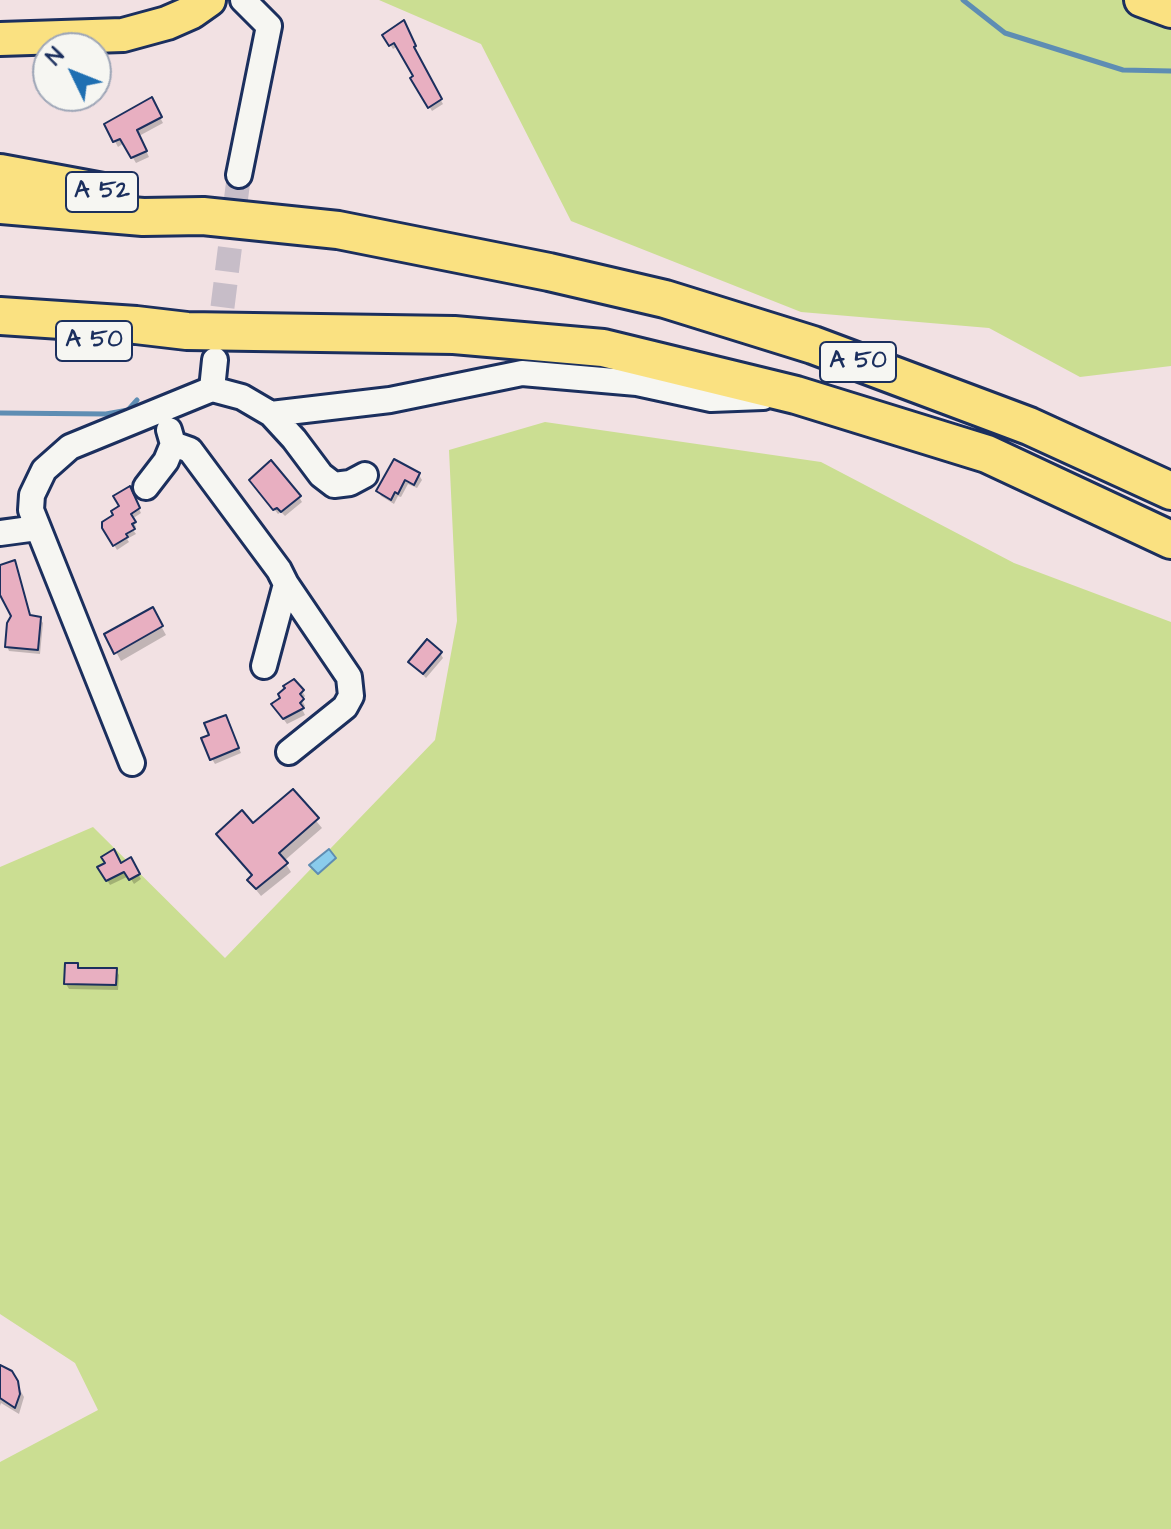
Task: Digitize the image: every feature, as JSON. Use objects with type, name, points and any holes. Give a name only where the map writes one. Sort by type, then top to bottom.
[{"type":"highway","name":"A 52","points":[[0,173],[150,200],[203,216]]},
{"type":"highway","name":"A 50","points":[[0,205],[143,217],[203,216],[338,230],[549,272],[665,299],[813,345],[1029,426],[1171,491]]},
{"type":"highway","points":[[0,316],[187,331]]},
{"type":"highway","name":"A 50","points":[[0,340],[135,340],[187,331],[454,335],[603,348],[796,395],[987,454],[1171,540]]},
{"type":"main road","points":[[0,39],[123,35],[167,23],[209,0]]},
{"type":"main road","points":[[1141,0],[1171,11]]},
{"type":"street","points":[[239,175],[269,26],[243,0]]},
{"type":"street","points":[[212,389],[215,360]]},
{"type":"street","points":[[271,414],[390,400],[522,373],[637,383],[711,399],[796,395]]},
{"type":"street","points":[[132,763],[31,510],[32,495],[44,470],[70,447],[212,389],[242,397],[271,414],[321,475],[334,485],[350,483],[365,475]]},
{"type":"street","points":[[146,487],[166,461],[173,444],[171,433],[159,411]]},
{"type":"street","points":[[173,444],[190,450],[279,570],[349,677],[351,696],[345,707],[289,752]]},
{"type":"street","points":[[0,533],[37,528]]},
{"type":"street","points":[[264,666],[286,584]]},
{"type":"green space","points":[[379,0],[1171,0],[1171,366],[1080,377],[989,328],[801,312],[571,221],[481,44]]},
{"type":"green space","points":[[545,422],[821,462],[1014,563],[1171,622],[1171,1529],[0,1529],[0,1462],[98,1410],[75,1363],[0,1314],[0,867],[93,827],[225,958],[435,740],[457,621],[449,450]]},
{"type":"water","points":[[329,849],[336,858],[318,874],[309,865]]},
{"type":"building","points":[[404,20],[414,47],[442,99],[428,108],[394,43],[389,46],[382,35]]},
{"type":"building","points":[[152,97],[162,117],[137,130],[147,151],[131,158],[120,139],[113,142],[104,124]]},
{"type":"building","points":[[394,459],[420,473],[414,485],[405,480],[391,500],[376,491]]},
{"type":"building","points":[[271,460],[301,496],[281,512],[277,508],[273,510],[249,480]]},
{"type":"building","points":[[130,486],[140,508],[131,514],[136,522],[132,524],[135,529],[113,546],[102,528],[102,522],[113,515],[111,511],[119,506],[113,496]]},
{"type":"building","points":[[15,560],[30,615],[41,617],[38,650],[5,647],[7,623],[11,616],[0,595],[0,565]]},
{"type":"building","points":[[153,607],[163,626],[114,654],[104,634]]},
{"type":"building","points":[[427,639],[442,652],[423,674],[408,662]]},
{"type":"building","points":[[294,679],[304,690],[300,694],[304,699],[300,703],[304,708],[283,719],[271,704],[280,698],[278,694],[285,688],[283,686]]},
{"type":"building","points":[[226,715],[239,748],[210,760],[201,738],[209,735],[204,723]]},
{"type":"building","points":[[293,789],[319,818],[279,853],[288,863],[256,889],[247,880],[252,875],[216,834],[242,810],[253,823]]},
{"type":"building","points":[[114,849],[121,863],[131,857],[140,874],[129,880],[124,872],[106,881],[97,867],[105,863],[101,857]]},
{"type":"building","points":[[65,963],[78,963],[78,968],[117,968],[116,985],[64,984]]},
{"type":"building","points":[[0,1365],[12,1371],[18,1381],[20,1394],[15,1408],[0,1398]]},
{"type":"waterway","points":[[963,0],[1005,33],[1123,70],[1171,71]]},
{"type":"waterway","points":[[0,413],[106,414],[128,410],[137,400]]},
{"type":"tunnel","points":[[218,343],[239,175]]}]
